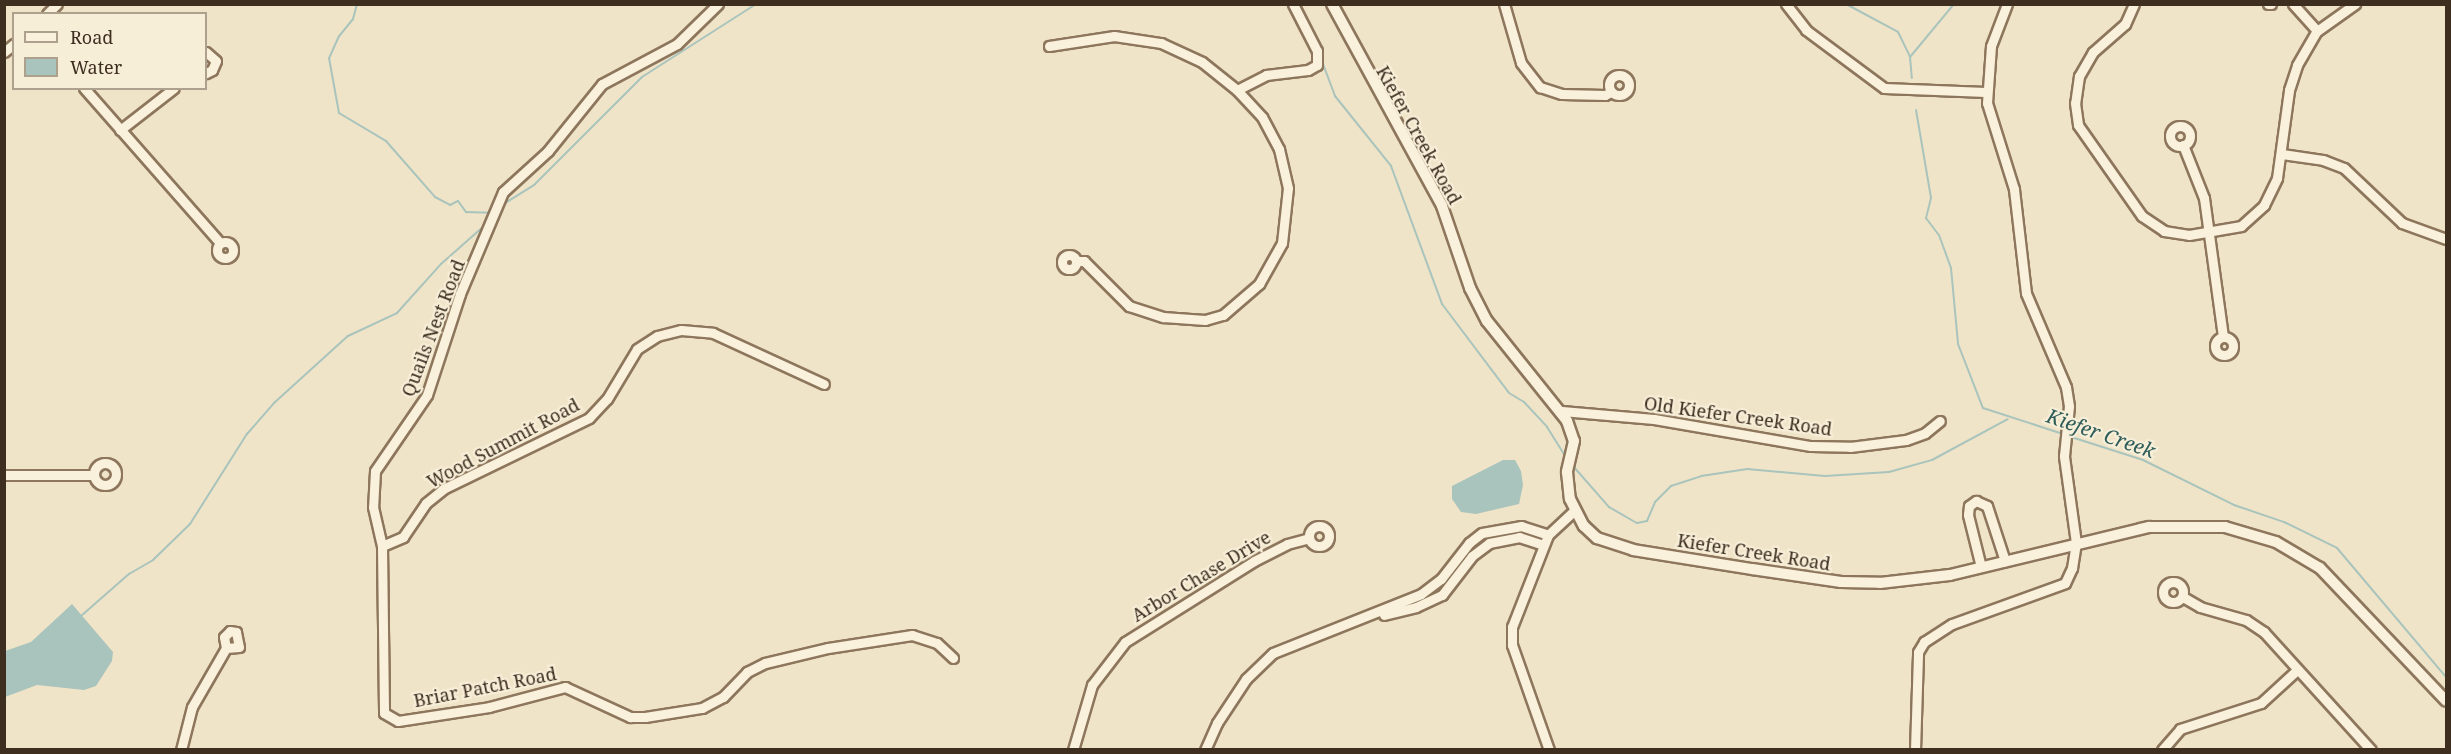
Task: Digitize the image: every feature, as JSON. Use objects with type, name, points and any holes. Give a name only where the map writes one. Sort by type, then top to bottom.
[{"type":"street","name":"Quails Nest Road","points":[[386,717],[382,546],[374,507],[375,471],[383,456],[410,426],[427,395],[460,294],[503,192],[548,151],[602,84],[677,44],[718,4]]},
{"type":"street","points":[[1237,90],[1266,75],[1308,70],[1317,64],[1317,51],[1293,4]]},
{"type":"street","name":"Kiefer Creek Road","points":[[1332,4],[1363,67],[1443,206],[1470,288],[1487,321],[1515,361],[1562,411],[1574,441],[1567,486],[1574,511],[1598,538],[1633,550],[1840,582],[1916,579],[1981,567],[2076,543],[2169,525],[2225,527],[2276,542],[2320,568],[2446,701]]},
{"type":"street","points":[[1504,4],[1521,63],[1540,87],[1562,94],[1605,95],[1611,92]]},
{"type":"street","points":[[1786,4],[1806,30],[1884,88],[1986,92]]},
{"type":"street","points":[[1915,750],[1918,652],[1924,642],[1952,624],[2065,583],[2072,568],[2076,543],[2064,452],[2068,423],[2066,387],[2026,293],[2014,189],[1991,121],[1986,92],[1991,46],[2007,4]]},
{"type":"street","points":[[2134,4],[2125,24],[2094,52],[2079,76],[2075,103],[2078,125],[2142,216],[2172,233],[2209,233],[2241,226],[2257,214],[2274,188],[2282,154],[2292,79],[2317,31],[2355,4]]},
{"type":"street","points":[[2293,4],[2317,31]]},
{"type":"street","points":[[1049,46],[1114,36],[1161,43],[1202,62],[1237,90],[1262,117],[1279,149],[1288,188],[1282,243],[1259,284],[1237,305],[1214,318],[1163,317],[1129,306],[1084,261],[1076,261]]},
{"type":"street","points":[[207,53],[216,61],[212,70],[207,72]]},
{"type":"street","points":[[86,90],[220,243]]},
{"type":"street","points":[[120,130],[171,90]]},
{"type":"street","points":[[2183,145],[2201,186],[2223,337]]},
{"type":"street","points":[[2282,154],[2323,160],[2344,168],[2402,223],[2446,239]]},
{"type":"street","name":"Wood Summit Road","points":[[382,546],[403,537],[426,503],[443,489],[589,418],[608,399],[637,349],[657,336],[681,330],[713,333],[824,384]]},
{"type":"street","name":"Old Kiefer Creek Road","points":[[1562,411],[1689,424],[1811,446],[1850,447],[1906,440],[1924,433],[1940,421]]},
{"type":"street","points":[[4,476],[94,475]]},
{"type":"street","points":[[1981,567],[1968,515],[1969,506],[1976,501],[1987,506],[2005,561]]},
{"type":"street","points":[[1549,750],[1512,645],[1517,608],[1543,545],[1548,535],[1574,511]]},
{"type":"street","points":[[1206,750],[1217,723],[1266,658],[1361,620],[1430,588],[1482,533],[1521,526],[1548,535]]},
{"type":"street","points":[[1519,537],[1521,526]]},
{"type":"street","points":[[1361,620],[1434,600],[1454,583],[1480,548],[1499,539],[1519,537],[1543,545]]},
{"type":"street","name":"Arbor Chase Drive","points":[[1073,750],[1092,685],[1125,642],[1254,561],[1287,544],[1309,538]]},
{"type":"street","points":[[2183,597],[2200,607],[2256,626],[2371,750]]},
{"type":"street","name":"Briar Patch Road","points":[[386,717],[398,721],[489,707],[557,687],[573,688],[630,717],[682,712],[702,708],[723,697],[747,672],[765,663],[894,636],[927,638],[952,658]]},
{"type":"street","points":[[181,750],[192,707],[226,648]]},
{"type":"street","points":[[2163,750],[2180,729],[2260,703],[2297,670]]},
{"type":"water","points":[[1503,460],[1515,460],[1521,471],[1523,485],[1519,504],[1476,514],[1461,512],[1452,499],[1452,486]]},
{"type":"water","points":[[72,604],[113,652],[112,661],[96,686],[84,690],[37,685],[5,697],[5,651],[31,642]]},
{"type":"waterway","points":[[357,4],[353,19],[339,36],[329,58],[339,113],[386,141],[435,197],[450,205],[458,201],[466,212],[490,213]]},
{"type":"waterway","points":[[502,205],[535,184],[642,77],[756,4]]},
{"type":"waterway","name":"Kiefer Creek","points":[[1846,4],[1898,32],[1910,57],[1912,78]]},
{"type":"waterway","points":[[1910,57],[1954,4]]},
{"type":"waterway","points":[[1320,56],[1335,96],[1391,166],[1442,304],[1509,393],[1524,402],[1547,427],[1566,457]]},
{"type":"waterway","name":"Kiefer Creek","points":[[1916,110],[1931,198],[1926,218],[1939,235],[1951,268],[1958,344],[1983,408],[2063,434]]},
{"type":"waterway","points":[[81,616],[129,574],[153,560],[190,524],[247,434],[274,403],[348,336],[397,313],[441,264],[484,226]]},
{"type":"waterway","points":[[1573,466],[1609,507],[1637,523],[1647,521],[1655,502],[1671,486],[1701,476],[1747,469],[1825,476],[1889,472],[1932,460],[2008,419]]},
{"type":"waterway","name":"Kiefer Creek","points":[[2068,436],[2143,460],[2234,505],[2284,522],[2337,548],[2446,677]]}]
